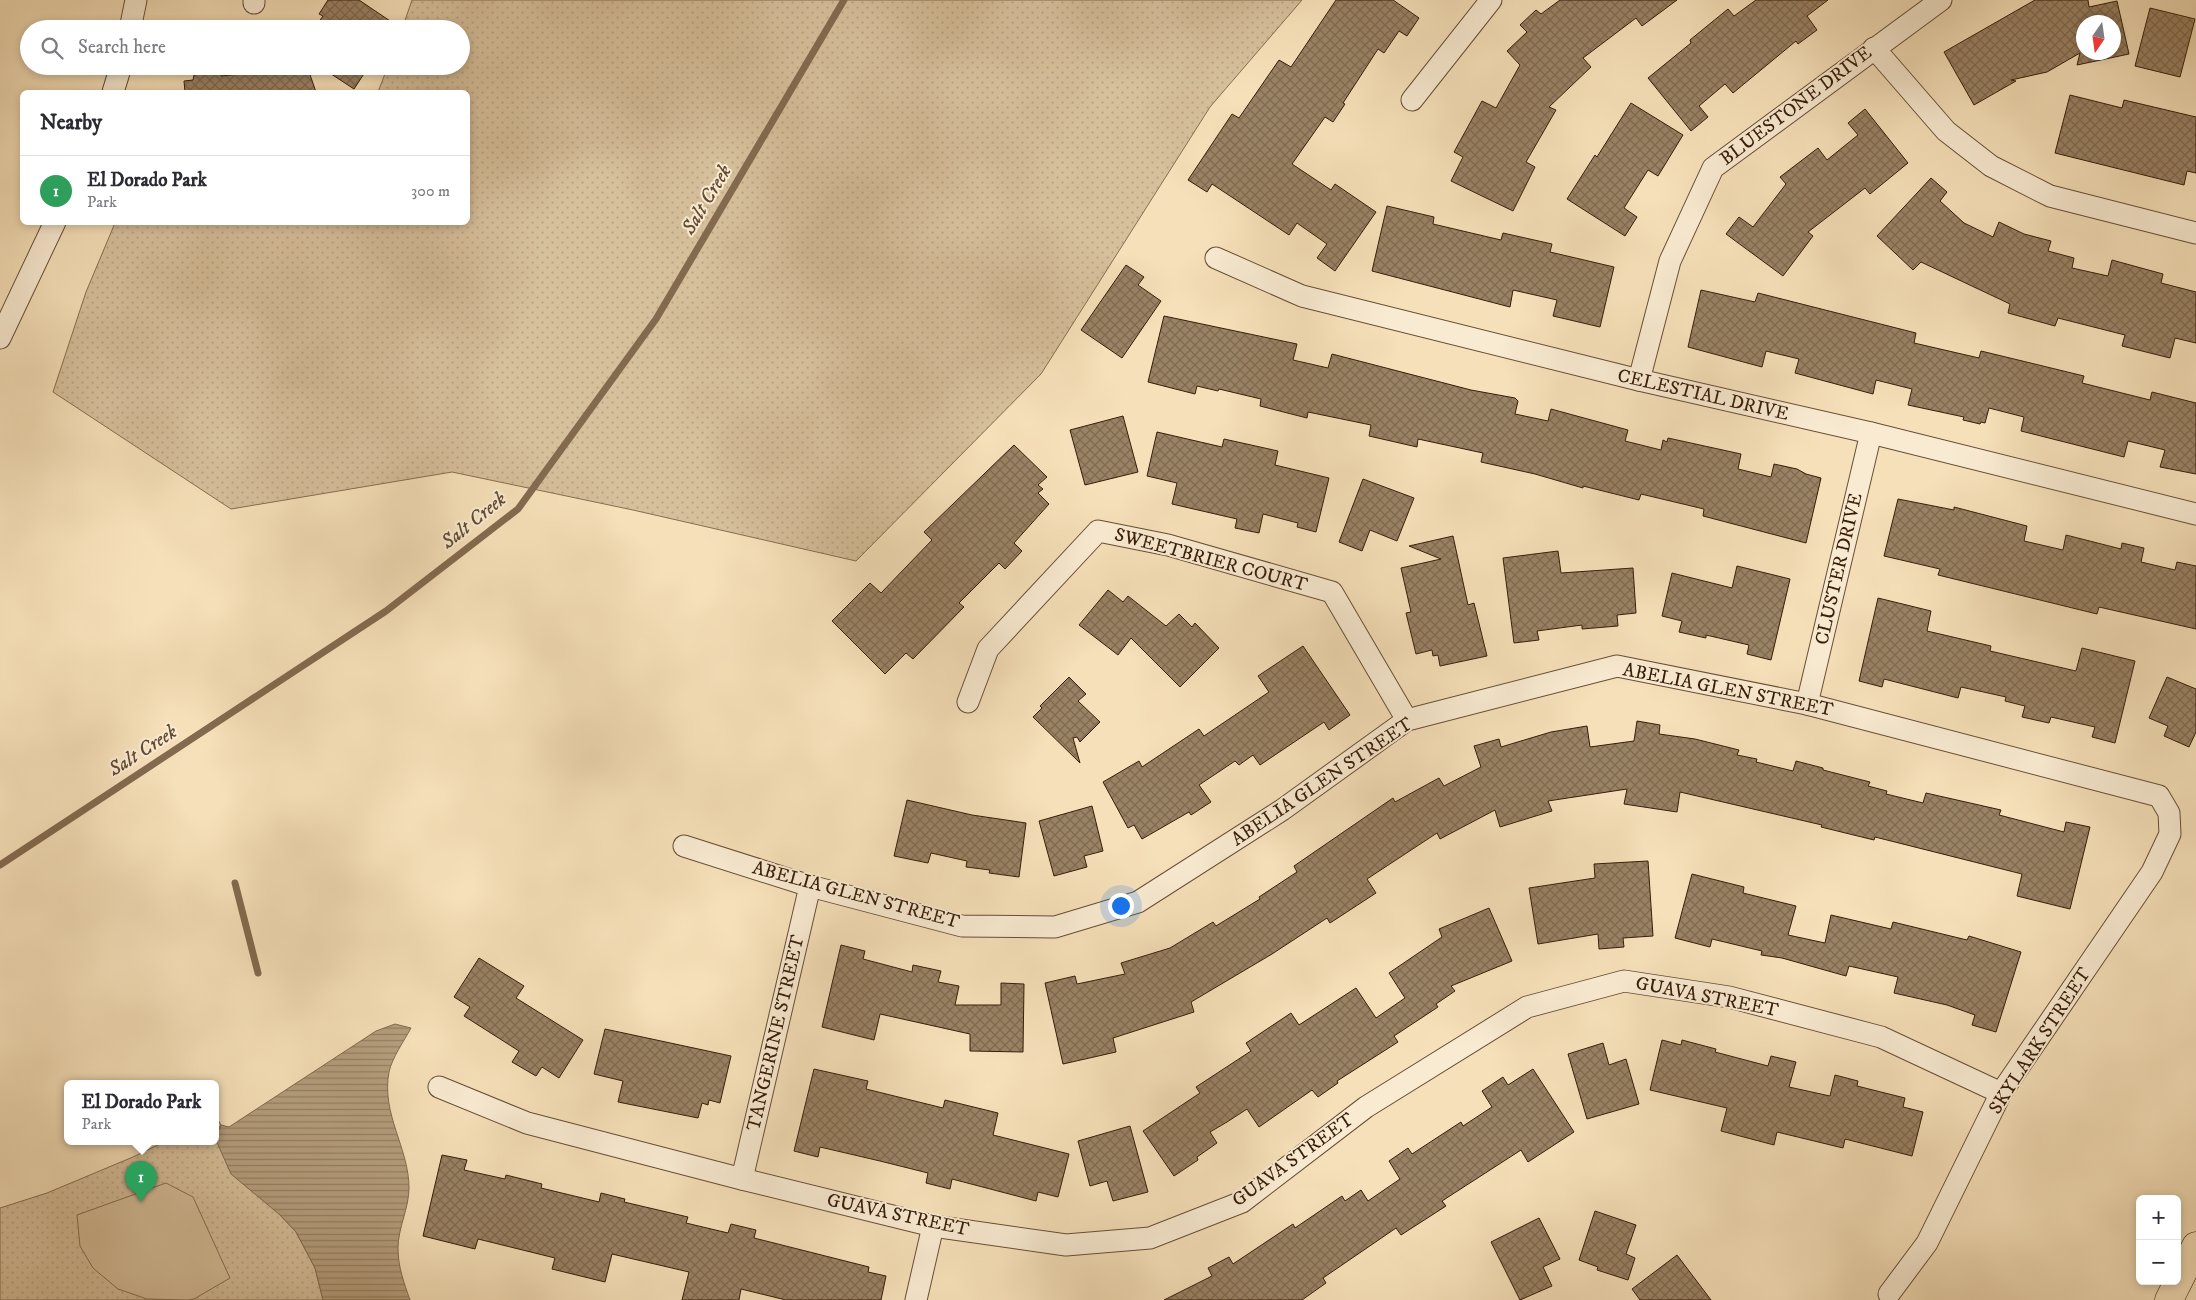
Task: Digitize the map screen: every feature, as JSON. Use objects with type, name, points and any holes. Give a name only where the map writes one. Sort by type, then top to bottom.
[{"type":"main road","points":[[2169,1300],[2196,1246]]},
{"type":"street","points":[[132,20],[136,0]]},
{"type":"street","points":[[1412,100],[1491,0]]},
{"type":"street","name":"BLUESTONE DRIVE","points":[[1639,380],[1670,261],[1713,168],[1941,0]]},
{"type":"street","points":[[1874,48],[1946,132],[1991,166],[2050,196],[2196,233]]},
{"type":"street","points":[[114,90],[118,75]]},
{"type":"street","points":[[0,338],[54,225]]},
{"type":"street","name":"CELESTIAL DRIVE","points":[[1216,258],[1302,296],[1639,380],[1871,434],[2196,514]]},
{"type":"street","name":"CLUSTER DRIVE","points":[[1808,704],[1871,434]]},
{"type":"street","name":"SWEETBRIER COURT","points":[[968,702],[988,649],[1098,531],[1168,545],[1332,592],[1407,720]]},
{"type":"street","name":"ABELIA GLEN STREET","points":[[684,846],[810,886],[962,926],[1055,927],[1138,902],[1282,810],[1407,720],[1616,666],[1808,704],[2159,796],[2169,813]]},
{"type":"street","name":"SKYLARK STREET","points":[[1888,1294],[1927,1243],[2001,1093],[2152,872],[2170,834],[2169,813]]},
{"type":"street","name":"TANGERINE STREET","points":[[742,1180],[810,886]]},
{"type":"street","name":"GUAVA STREET","points":[[439,1088],[526,1123],[742,1180],[933,1226],[1066,1246],[1150,1238],[1242,1202],[1366,1108],[1527,1007],[1624,981],[1729,997],[1881,1036],[2001,1093]]},
{"type":"street","points":[[916,1300],[933,1226]]},
{"type":"shaded area","points":[[412,0],[1302,0],[1210,107],[1041,374],[856,561],[633,510],[452,472],[231,509],[53,392],[86,292],[114,225],[470,225],[470,90],[379,90],[385,75],[470,75],[470,20],[405,20]]},
{"type":"shaded area","points":[[395,1024],[411,1028],[393,1061],[389,1072],[388,1087],[392,1117],[408,1173],[409,1196],[398,1240],[398,1255],[410,1300],[323,1300],[315,1268],[296,1232],[280,1215],[231,1174],[218,1145],[219,1129],[221,1125],[229,1127],[376,1031]]},
{"type":"shaded area","points":[[219,1134],[280,1215],[296,1232],[315,1268],[323,1300],[0,1300],[0,1208],[47,1193],[158,1145],[219,1145]]},
{"type":"shaded area","points":[[166,1183],[193,1197],[230,1278],[194,1299],[147,1299],[118,1289],[93,1268],[80,1246],[77,1215]]},
{"type":"building","points":[[328,0],[359,0],[389,20],[320,20],[323,16],[319,14]]},
{"type":"building","points":[[1336,0],[1393,0],[1419,18],[1407,36],[1399,31],[1384,53],[1378,49],[1333,122],[1325,117],[1292,164],[1331,190],[1335,184],[1376,212],[1335,271],[1317,258],[1327,244],[1297,223],[1289,235],[1212,184],[1207,192],[1188,180],[1232,114],[1239,118],[1279,60],[1291,67]]},
{"type":"building","points":[[1560,0],[1677,0],[1642,26],[1636,18],[1583,58],[1591,67],[1549,107],[1556,110],[1526,162],[1535,167],[1513,211],[1451,181],[1463,157],[1454,152],[1482,101],[1496,108],[1520,65],[1507,51],[1527,32],[1520,25],[1536,10],[1541,14]]},
{"type":"building","points":[[1756,0],[1828,0],[1807,16],[1817,30],[1798,44],[1796,41],[1733,93],[1725,84],[1699,106],[1708,117],[1691,131],[1648,78],[1691,43],[1690,40],[1728,9],[1734,16]]},
{"type":"building","points":[[2035,0],[2088,0],[2089,7],[2117,1],[2120,15],[2076,15],[2076,55],[2047,72],[2011,80],[2016,81],[1974,105],[1944,52]]},
{"type":"building","points":[[2150,8],[2195,19],[2180,77],[2135,66]]},
{"type":"building","points":[[2121,19],[2129,54],[2121,56]]},
{"type":"building","points":[[2078,60],[2101,60],[2077,65]]},
{"type":"building","points":[[194,75],[310,75],[315,90],[185,90],[184,81],[193,80]]},
{"type":"building","points":[[333,75],[363,75],[354,89]]},
{"type":"building","points":[[2070,95],[2122,108],[2124,100],[2196,117],[2196,173],[2187,171],[2184,185],[2055,153]]},
{"type":"building","points":[[1631,103],[1683,135],[1658,176],[1648,170],[1624,208],[1637,217],[1625,236],[1567,199],[1595,155],[1597,157]]},
{"type":"building","points":[[1865,109],[1908,163],[1870,194],[1865,188],[1808,232],[1813,236],[1783,276],[1726,234],[1739,217],[1753,227],[1786,184],[1780,177],[1818,148],[1827,160],[1858,135],[1848,123]]},
{"type":"building","points":[[1931,178],[1947,192],[1940,201],[1964,223],[1993,237],[1999,222],[2024,234],[2051,241],[2048,251],[2074,258],[2072,268],[2108,276],[2112,260],[2163,274],[2161,283],[2196,292],[2196,343],[2175,338],[2170,358],[2122,346],[2125,335],[2058,318],[2055,326],[2008,313],[2010,304],[1921,262],[1913,270],[1877,236]]},
{"type":"building","points":[[1387,206],[1434,217],[1433,224],[1501,240],[1503,233],[1552,244],[1550,252],[1614,267],[1600,327],[1553,316],[1557,300],[1513,290],[1510,307],[1372,271]]},
{"type":"building","points":[[1126,265],[1144,277],[1138,285],[1161,301],[1122,358],[1081,330]]},
{"type":"building","points":[[1701,290],[1755,302],[1758,293],[1916,333],[1914,343],[1979,358],[1981,351],[2084,376],[2082,383],[2150,400],[2152,392],[2196,403],[2196,474],[2160,467],[2165,450],[2128,441],[2124,457],[2021,431],[2024,417],[1989,408],[1985,423],[1981,422],[1980,424],[1963,420],[1964,417],[1908,405],[1912,389],[1876,380],[1873,394],[1795,373],[1799,359],[1766,351],[1762,367],[1688,347]]},
{"type":"building","points":[[1164,316],[1297,344],[1293,360],[1328,368],[1332,354],[1471,390],[1515,398],[1518,401],[1515,414],[1548,421],[1551,409],[1628,430],[1625,441],[1661,450],[1663,440],[1667,442],[1668,438],[1741,454],[1738,469],[1771,477],[1774,464],[1797,469],[1806,474],[1821,478],[1806,543],[1703,516],[1704,509],[1641,494],[1639,500],[1481,462],[1483,453],[1418,439],[1417,447],[1369,436],[1371,425],[1308,412],[1307,418],[1260,406],[1261,399],[1219,389],[1218,391],[1197,386],[1195,394],[1148,382]]},
{"type":"building","points":[[1123,416],[1138,472],[1085,485],[1070,430]]},
{"type":"building","points":[[1157,432],[1222,447],[1224,439],[1278,451],[1275,465],[1329,478],[1316,532],[1297,527],[1298,523],[1263,514],[1259,533],[1235,528],[1237,519],[1172,504],[1177,483],[1147,476]]},
{"type":"building","points":[[1014,445],[1047,477],[1038,485],[1043,489],[1038,493],[1049,504],[1014,543],[1022,551],[1005,569],[999,563],[959,603],[964,607],[913,659],[906,653],[885,674],[832,621],[870,583],[881,593],[932,540],[924,532]]},
{"type":"building","points":[[1363,479],[1414,498],[1397,541],[1370,530],[1362,551],[1339,542]]},
{"type":"building","points":[[1898,499],[1954,510],[1954,507],[2027,526],[2024,541],[2063,550],[2066,535],[2121,549],[2122,543],[2144,548],[2141,562],[2175,570],[2177,562],[2196,566],[2196,629],[2099,607],[2097,614],[1938,575],[1940,569],[1884,556]]},
{"type":"building","points":[[1453,536],[1468,605],[1474,603],[1487,656],[1440,666],[1438,655],[1433,656],[1432,650],[1416,654],[1406,613],[1411,612],[1401,568],[1441,559],[1409,546]]},
{"type":"building","points":[[1558,551],[1561,573],[1633,568],[1636,613],[1617,615],[1618,626],[1582,629],[1582,625],[1537,631],[1539,640],[1514,643],[1503,558]]},
{"type":"building","points":[[1737,566],[1790,579],[1771,660],[1747,654],[1749,645],[1706,635],[1706,638],[1679,632],[1682,621],[1662,616],[1672,573],[1732,588]]},
{"type":"building","points":[[1108,590],[1123,602],[1128,596],[1166,626],[1179,614],[1192,627],[1195,623],[1219,648],[1180,687],[1131,638],[1118,655],[1079,625]]},
{"type":"building","points":[[1878,598],[1931,611],[1927,631],[1991,646],[1990,651],[2076,671],[2082,648],[2135,661],[2115,743],[2092,737],[2095,727],[2051,717],[2049,723],[2022,717],[2025,706],[2005,701],[2006,697],[1961,687],[1958,698],[1884,679],[1882,687],[1859,681]]},
{"type":"building","points":[[1303,646],[1350,715],[1329,730],[1324,722],[1260,765],[1253,755],[1239,765],[1235,761],[1199,785],[1211,802],[1191,815],[1189,812],[1142,839],[1134,825],[1128,828],[1103,782],[1139,761],[1142,767],[1199,729],[1204,736],[1269,692],[1258,676]]},
{"type":"building","points":[[1069,677],[1086,694],[1078,701],[1100,722],[1080,742],[1077,737],[1073,738],[1080,763],[1033,717],[1042,708],[1040,706]]},
{"type":"building","points":[[2167,677],[2196,689],[2196,732],[2189,747],[2164,736],[2168,726],[2149,718]]},
{"type":"building","points":[[1637,721],[1660,725],[1659,734],[1695,739],[1739,750],[1737,755],[1757,759],[1756,762],[1793,771],[1796,761],[1870,782],[1868,786],[1887,791],[1886,794],[1923,803],[1926,793],[2001,810],[1999,815],[2064,832],[2066,822],[2090,827],[2070,909],[2017,896],[2022,874],[1875,837],[1874,840],[1821,827],[1822,825],[1680,792],[1677,812],[1624,804],[1627,789],[1548,801],[1552,811],[1500,827],[1495,810],[1440,839],[1437,833],[1367,879],[1376,893],[1330,923],[1327,918],[1272,954],[1191,1002],[1194,1012],[1113,1038],[1116,1052],[1063,1064],[1045,983],[1075,976],[1077,984],[1125,974],[1121,963],[1170,948],[1213,922],[1216,926],[1260,899],[1259,897],[1297,872],[1294,866],[1393,798],[1395,802],[1439,778],[1444,786],[1481,767],[1474,746],[1499,739],[1501,747],[1551,732],[1587,726],[1590,747],[1634,741]]},
{"type":"building","points":[[907,800],[972,815],[1026,823],[1019,877],[989,873],[990,870],[966,867],[967,861],[931,853],[928,863],[894,856]]},
{"type":"building","points":[[1092,806],[1103,851],[1084,856],[1087,867],[1054,876],[1039,821]]},
{"type":"building","points":[[1648,861],[1653,936],[1623,938],[1624,947],[1599,949],[1598,934],[1538,944],[1529,888],[1595,878],[1594,864]]},
{"type":"building","points":[[1692,874],[1744,887],[1743,893],[1796,906],[1788,935],[1825,943],[1831,915],[1891,929],[1893,922],[1967,940],[1969,936],[2021,952],[1996,1032],[1972,1025],[1975,1015],[1947,1005],[1894,993],[1898,977],[1849,966],[1846,976],[1782,958],[1761,955],[1762,951],[1712,939],[1710,947],[1675,938]]},
{"type":"building","points":[[1489,908],[1512,961],[1451,986],[1455,991],[1436,1004],[1438,1007],[1394,1036],[1398,1042],[1337,1081],[1338,1083],[1318,1097],[1312,1090],[1259,1127],[1247,1109],[1210,1132],[1217,1143],[1197,1157],[1198,1160],[1174,1176],[1143,1131],[1200,1093],[1196,1087],[1251,1051],[1246,1043],[1291,1013],[1299,1025],[1356,988],[1376,1018],[1405,998],[1389,973],[1442,937],[1439,929]]},
{"type":"building","points":[[841,945],[865,951],[863,959],[912,972],[913,965],[941,971],[938,982],[959,986],[955,1005],[1001,1005],[1001,983],[1024,984],[1023,1052],[970,1051],[970,1034],[880,1014],[874,1040],[822,1027]]},
{"type":"building","points":[[479,958],[524,986],[516,998],[583,1040],[559,1078],[542,1067],[536,1076],[512,1062],[519,1051],[464,1016],[470,1007],[454,997]]},
{"type":"building","points":[[605,1029],[731,1056],[720,1103],[709,1100],[708,1105],[702,1103],[698,1118],[618,1102],[623,1081],[594,1074]]},
{"type":"building","points":[[1662,1040],[1681,1045],[1682,1040],[1716,1049],[1715,1052],[1768,1066],[1771,1056],[1796,1062],[1789,1087],[1830,1096],[1835,1075],[1858,1081],[1857,1086],[1905,1098],[1903,1107],[1923,1112],[1912,1156],[1845,1139],[1843,1148],[1777,1132],[1774,1145],[1721,1131],[1727,1108],[1650,1090]]},
{"type":"building","points":[[1603,1043],[1609,1065],[1626,1059],[1639,1104],[1587,1119],[1568,1054]]},
{"type":"building","points":[[814,1069],[868,1081],[866,1089],[943,1108],[945,1100],[998,1113],[993,1135],[1069,1154],[1058,1197],[1038,1192],[1036,1201],[952,1179],[950,1189],[926,1183],[928,1173],[880,1161],[820,1147],[818,1157],[794,1151]]},
{"type":"building","points":[[1533,1069],[1574,1132],[1528,1162],[1521,1150],[1442,1201],[1446,1206],[1401,1235],[1396,1228],[1323,1278],[1326,1283],[1302,1300],[1164,1300],[1212,1276],[1208,1268],[1229,1257],[1233,1264],[1293,1224],[1295,1228],[1342,1196],[1345,1201],[1361,1190],[1368,1201],[1400,1179],[1389,1161],[1408,1148],[1412,1154],[1461,1122],[1463,1126],[1492,1107],[1482,1091],[1503,1077],[1508,1085]]},
{"type":"building","points":[[1130,1126],[1148,1192],[1113,1201],[1107,1181],[1090,1186],[1078,1141]]},
{"type":"building","points":[[442,1155],[467,1160],[464,1170],[505,1179],[506,1175],[542,1184],[541,1188],[599,1202],[601,1193],[625,1199],[624,1202],[688,1217],[686,1223],[728,1233],[731,1224],[756,1230],[754,1238],[869,1267],[868,1272],[886,1276],[881,1300],[786,1300],[741,1289],[739,1300],[682,1300],[689,1272],[612,1254],[605,1282],[552,1269],[555,1258],[478,1239],[475,1249],[423,1236]]},
{"type":"building","points":[[1595,1211],[1636,1225],[1626,1254],[1635,1258],[1628,1280],[1597,1270],[1598,1267],[1579,1260]]},
{"type":"building","points":[[1539,1218],[1560,1259],[1543,1267],[1552,1286],[1520,1300],[1491,1242]]},
{"type":"building","points":[[1677,1255],[1711,1300],[1640,1300],[1632,1289]]},
{"type":"waterway","name":"Salt Creek","points":[[0,865],[386,611],[518,509],[656,319],[844,0]]},
{"type":"waterway","points":[[235,883],[258,973]]},
{"type":"place","name":"El Dorado Park","points":[[141,1202]]}]
